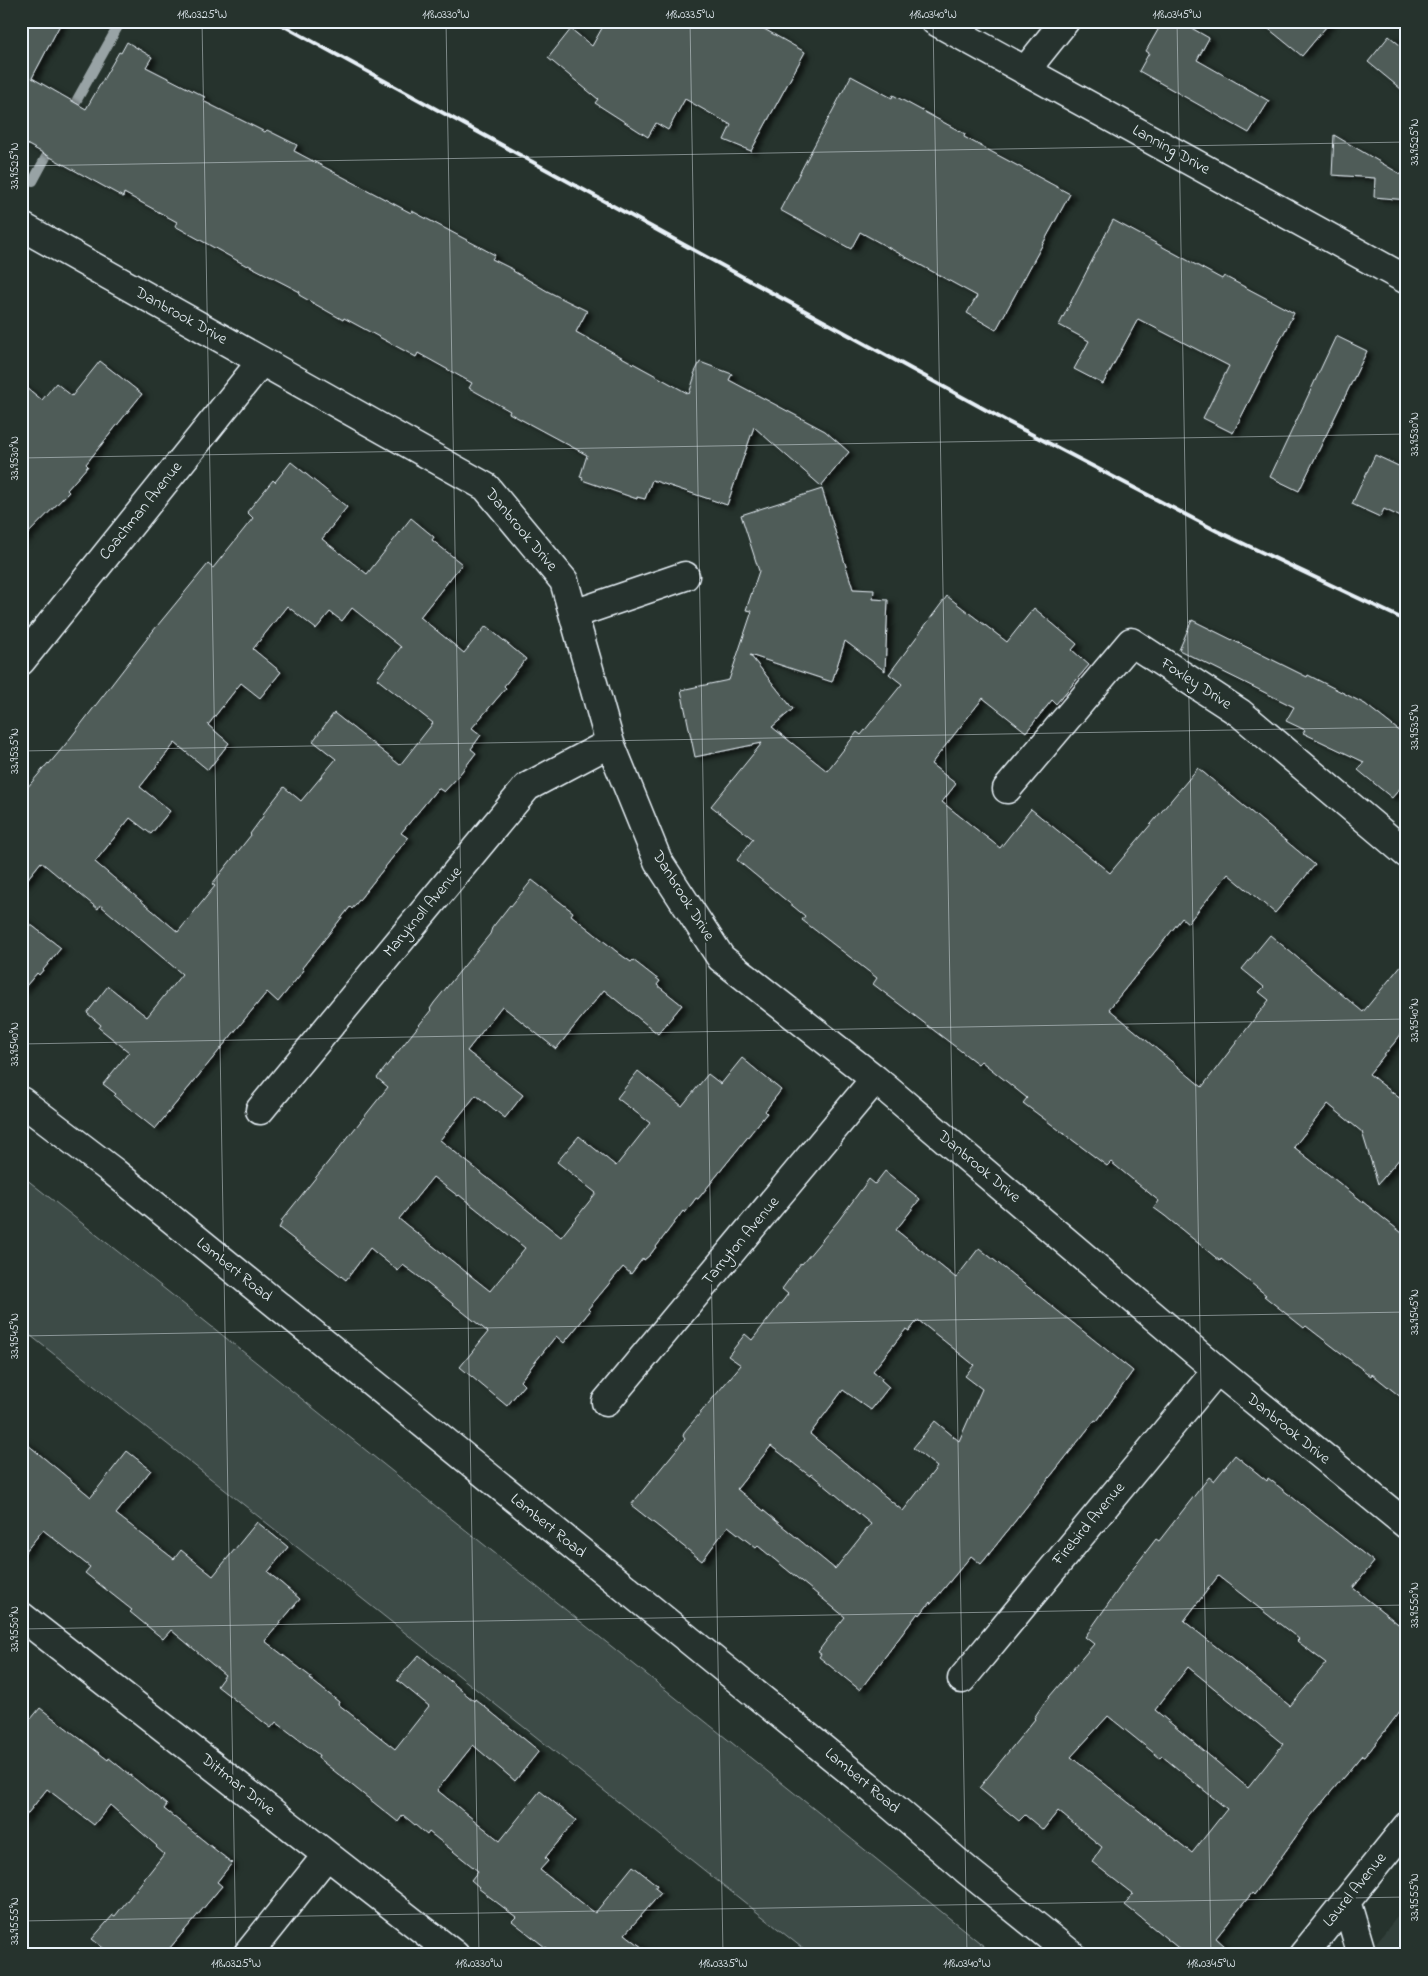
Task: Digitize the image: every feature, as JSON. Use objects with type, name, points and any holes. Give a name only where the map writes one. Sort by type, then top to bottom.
[{"type":"street","name":"Lanning Drive","points":[[935,21],[1407,280]]},
{"type":"street","points":[[1025,70],[1065,21]]},
{"type":"street","name":"Danbrook Drive","points":[[21,226],[486,487],[564,581],[610,742],[658,860],[722,958],[875,1079],[1217,1370],[1407,1525]]},
{"type":"street","name":"Coachman Avenue","points":[[21,661],[262,362]]},
{"type":"street","points":[[574,614],[685,576]]},
{"type":"street","name":"Foxley Drive","points":[[1007,790],[1131,642],[1240,713],[1407,854]]},
{"type":"street","name":"Maryknoll Avenue","points":[[260,1110],[527,787],[610,742]]},
{"type":"street","name":"Tarryton Avenue","points":[[606,1402],[875,1079]]},
{"type":"street","name":"Lambert Road","points":[[21,1101],[130,1184],[1072,1955]]},
{"type":"street","name":"Firebird Avenue","points":[[962,1679],[1217,1370]]},
{"type":"street","name":"Dittmar Drive","points":[[21,1616],[455,1955]]},
{"type":"street","name":"Laurel Avenue","points":[[1302,1955],[1407,1826]]},
{"type":"street","points":[[247,1955],[328,1855]]},
{"type":"street","points":[[1346,1901],[1362,1955]]},
{"type":"shaded area","points":[[21,1175],[638,1667],[995,1955],[811,1955],[21,1328]]},
{"type":"shaded area","points":[[1407,1905],[1407,1955],[1366,1955]]},
{"type":"building","points":[[21,21],[62,21],[32,78],[86,109],[119,52],[121,53],[127,42],[152,57],[146,67],[205,97],[203,101],[265,132],[267,130],[297,145],[294,151],[495,255],[492,259],[514,270],[547,291],[587,311],[576,332],[689,394],[694,374],[700,362],[732,374],[729,380],[825,431],[849,452],[821,486],[754,427],[727,505],[652,480],[645,499],[637,497],[637,499],[582,480],[583,478],[580,477],[587,455],[509,413],[510,411],[469,388],[472,383],[418,353],[416,357],[344,318],[343,320],[299,295],[300,292],[247,266],[175,226],[177,222],[124,193],[123,197],[21,141]]},
{"type":"building","points":[[606,21],[750,21],[805,52],[751,151],[724,140],[731,125],[685,99],[668,130],[656,123],[648,137],[595,103],[598,99],[548,58],[571,29],[592,46]]},
{"type":"building","points":[[1163,21],[1179,21],[1209,38],[1197,60],[1269,101],[1249,133],[1139,71],[1149,53],[1146,51]]},
{"type":"building","points":[[1259,21],[1331,21],[1302,56]]},
{"type":"building","points":[[1389,36],[1407,51],[1407,94],[1368,62]]},
{"type":"building","points":[[851,76],[892,98],[893,95],[965,134],[964,137],[1070,194],[996,330],[967,313],[977,296],[860,232],[851,249],[780,210]]},
{"type":"building","points":[[1334,135],[1407,178],[1407,200],[1374,197],[1375,178],[1332,175]]},
{"type":"building","points":[[1113,220],[1222,279],[1224,276],[1294,313],[1233,433],[1203,418],[1229,366],[1138,319],[1103,384],[1074,369],[1089,341],[1059,325]]},
{"type":"building","points":[[1336,336],[1367,351],[1299,491],[1270,477]]},
{"type":"building","points":[[100,361],[142,394],[86,464],[88,466],[67,490],[69,492],[21,541],[21,383],[42,400],[56,383],[72,396]]},
{"type":"building","points":[[1375,455],[1407,470],[1407,520],[1384,509],[1380,517],[1352,504]]},
{"type":"building","points":[[291,462],[347,507],[322,539],[367,574],[411,518],[434,537],[432,540],[462,564],[420,617],[464,653],[486,626],[526,659],[504,686],[506,688],[472,728],[481,735],[471,749],[476,753],[456,779],[444,792],[438,788],[401,833],[408,838],[352,909],[350,907],[278,1002],[267,992],[155,1129],[114,1096],[116,1094],[103,1084],[129,1052],[99,1028],[101,1025],[87,1013],[108,986],[147,1017],[182,974],[100,905],[98,909],[41,862],[21,887],[21,795],[65,745],[153,631],[208,564],[213,568],[253,518],[247,512],[273,480],[275,482]],"holes":[[[287,606],[316,629],[330,612],[342,621],[352,608],[401,647],[377,679],[433,723],[400,765],[334,713],[313,741],[336,759],[301,801],[284,787],[263,814],[251,835],[212,884],[215,886],[178,932],[95,862],[130,818],[151,834],[170,811],[140,787],[175,743],[208,770],[229,743],[208,725],[241,683],[260,698],[281,672],[253,649]]]},
{"type":"building","points":[[822,489],[853,589],[874,590],[873,599],[888,600],[885,671],[845,641],[832,682],[750,655],[793,709],[772,727],[827,771],[857,732],[861,735],[902,684],[889,674],[947,596],[1007,642],[1034,608],[1077,644],[1072,650],[1089,665],[1056,704],[1052,700],[1026,732],[983,698],[931,764],[956,784],[942,802],[1000,848],[1031,809],[1110,873],[1198,768],[1315,865],[1275,913],[1228,874],[1188,923],[1182,918],[1109,1009],[1202,1087],[1269,1000],[1259,992],[1264,987],[1242,969],[1270,935],[1363,1012],[1407,958],[1407,1027],[1369,1074],[1407,1104],[1407,1150],[1378,1184],[1362,1132],[1328,1104],[1294,1147],[1407,1237],[1407,1402],[1306,1326],[1304,1328],[1221,1259],[1220,1261],[1154,1208],[1159,1201],[1111,1162],[1107,1166],[1023,1103],[1027,1098],[981,1061],[978,1064],[873,984],[877,978],[802,920],[805,916],[737,860],[753,839],[711,806],[762,743],[695,757],[681,690],[729,680],[752,611],[746,610],[759,571],[741,515]]},
{"type":"building","points":[[1192,620],[1365,704],[1407,737],[1407,780],[1392,798],[1358,770],[1364,762],[1303,733],[1305,730],[1286,721],[1294,707],[1179,650]]},
{"type":"building","points":[[532,880],[573,912],[571,915],[621,955],[631,962],[633,960],[660,981],[657,985],[682,1005],[658,1034],[604,990],[556,1049],[502,1006],[467,1051],[523,1095],[505,1118],[476,1095],[440,1140],[561,1237],[596,1193],[557,1162],[579,1136],[616,1166],[650,1123],[617,1098],[638,1071],[682,1106],[708,1074],[721,1084],[742,1058],[781,1090],[765,1111],[767,1113],[698,1199],[696,1198],[685,1213],[683,1211],[650,1255],[644,1260],[643,1258],[631,1274],[623,1267],[588,1309],[590,1311],[564,1343],[556,1336],[520,1381],[524,1385],[507,1406],[460,1367],[488,1332],[418,1276],[403,1265],[398,1271],[370,1248],[346,1280],[279,1228],[281,1221],[388,1087],[377,1078]],"holes":[[[433,1177],[525,1248],[490,1291],[399,1219]]]},
{"type":"building","points":[[21,917],[61,948],[39,975],[37,973],[21,992]]},
{"type":"building","points":[[885,1171],[920,1199],[896,1230],[956,1278],[979,1248],[1133,1371],[1097,1421],[1095,1420],[981,1564],[971,1556],[931,1604],[930,1602],[920,1615],[918,1613],[860,1690],[819,1657],[821,1654],[818,1652],[845,1617],[758,1546],[756,1548],[728,1526],[702,1561],[631,1505],[685,1439],[683,1436],[685,1431],[741,1365],[728,1356],[745,1334],[752,1340],[788,1294],[782,1289],[801,1263],[838,1221],[869,1179],[875,1184]],"holes":[[[918,1320],[974,1365],[965,1376],[982,1389],[959,1441],[935,1421],[913,1448],[937,1467],[903,1511],[810,1434],[843,1390],[871,1410],[889,1387],[873,1371],[906,1329],[909,1331]],[[771,1446],[810,1476],[811,1474],[871,1524],[835,1569],[737,1489]]]},
{"type":"building","points":[[21,1439],[91,1497],[127,1451],[151,1470],[116,1514],[174,1559],[181,1550],[213,1576],[257,1522],[288,1547],[268,1572],[300,1599],[265,1641],[311,1677],[310,1679],[339,1702],[338,1704],[395,1749],[429,1706],[397,1680],[419,1655],[474,1701],[475,1699],[539,1751],[515,1781],[473,1745],[437,1790],[500,1841],[540,1791],[576,1820],[545,1858],[548,1861],[540,1870],[595,1913],[633,1866],[657,1885],[655,1888],[661,1893],[625,1934],[652,1955],[555,1955],[512,1921],[516,1917],[478,1888],[471,1880],[478,1871],[429,1832],[427,1835],[403,1815],[398,1822],[318,1758],[319,1755],[276,1722],[271,1728],[217,1686],[225,1675],[171,1630],[163,1639],[130,1612],[132,1610],[85,1573],[90,1567],[43,1530],[21,1557]]},
{"type":"building","points":[[1235,1455],[1267,1481],[1268,1478],[1374,1562],[1353,1588],[1407,1631],[1407,1702],[1369,1752],[1364,1756],[1362,1755],[1310,1817],[1254,1895],[1252,1893],[1216,1938],[1235,1955],[1187,1955],[1125,1905],[1133,1894],[1092,1862],[1102,1847],[1058,1811],[1043,1830],[1025,1815],[1019,1821],[979,1788],[1035,1719],[1044,1703],[1094,1644],[1085,1637],[1132,1570],[1156,1539],[1159,1541],[1209,1477],[1214,1481]],"holes":[[[1218,1576],[1299,1639],[1297,1641],[1326,1663],[1290,1706],[1184,1621]],[[1188,1667],[1283,1744],[1248,1788],[1155,1710]],[[1108,1716],[1160,1758],[1162,1756],[1227,1809],[1192,1853],[1071,1757]]]},
{"type":"building","points":[[40,1708],[108,1760],[109,1758],[167,1805],[164,1809],[232,1863],[217,1882],[222,1886],[164,1955],[112,1955],[92,1939],[113,1915],[115,1916],[164,1854],[157,1846],[110,1805],[94,1825],[47,1789],[21,1822],[21,1731]]},
{"type":"waterway","points":[[69,114],[121,21]]},
{"type":"waterway","points":[[33,181],[53,144]]},
{"type":"railway","points":[[275,21],[1008,422],[1217,531],[1407,621]]}]
